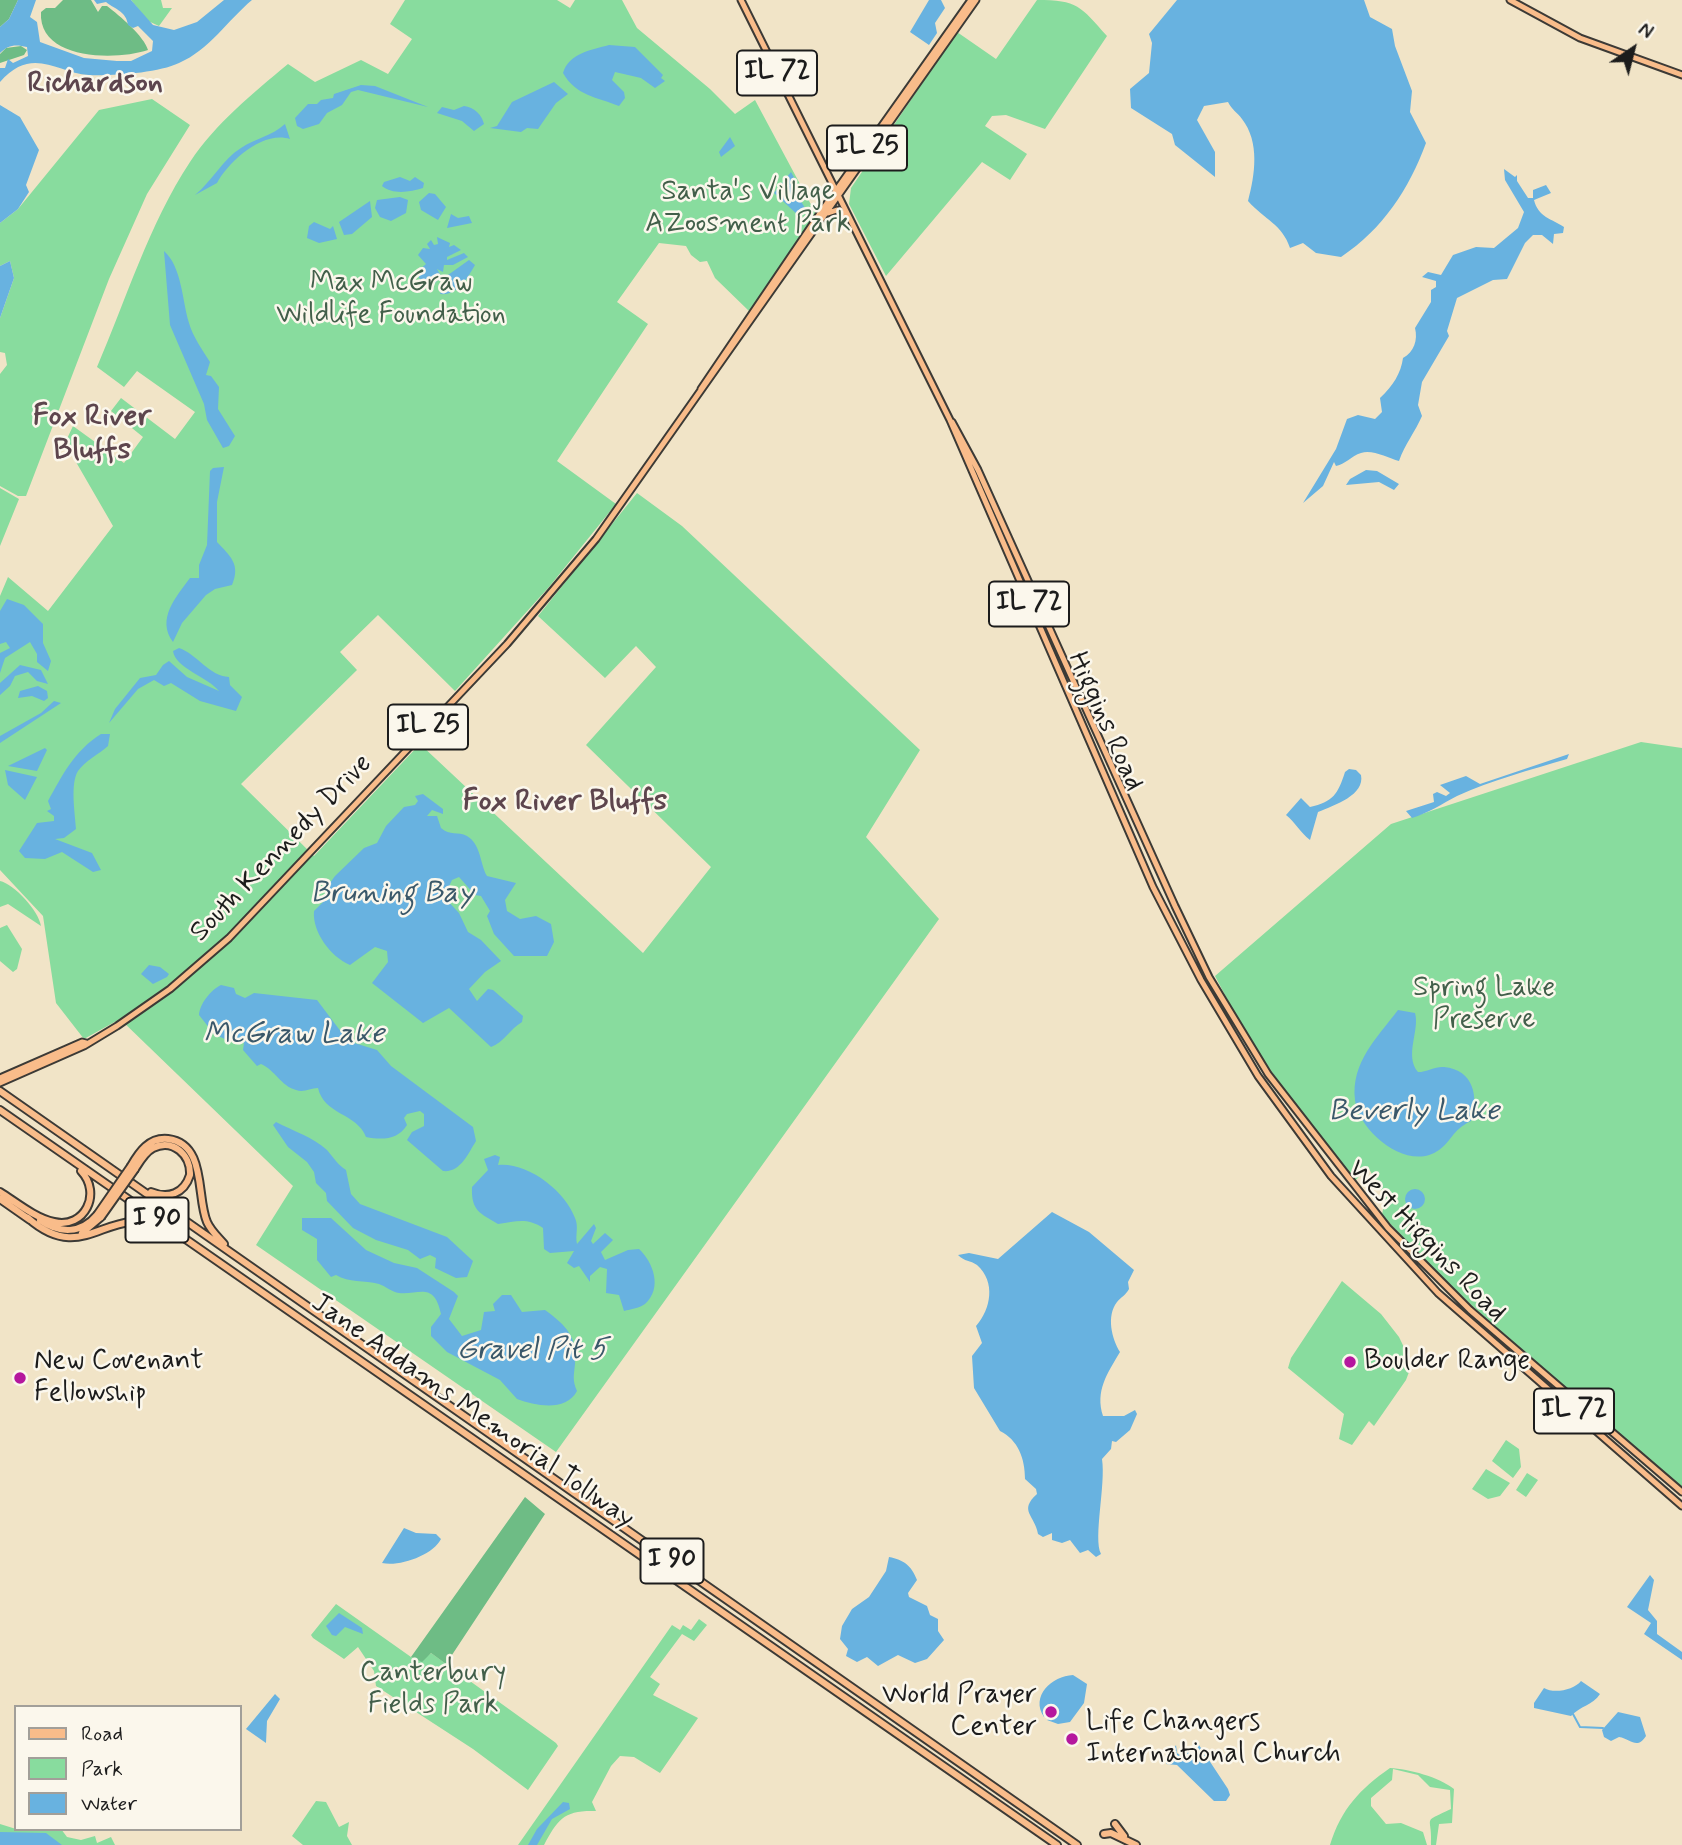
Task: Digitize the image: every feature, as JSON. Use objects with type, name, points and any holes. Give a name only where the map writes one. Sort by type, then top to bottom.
[{"type":"highway","name":"Jane Addams Memorial Tollway","points":[[0,1091],[1077,1845]]},
{"type":"highway","name":"Jane Addams Memorial Tollway","points":[[0,1110],[1058,1845]]},
{"type":"highway","points":[[133,1168],[141,1151],[154,1141],[170,1139],[186,1147],[195,1161],[209,1226],[241,1259]]},
{"type":"highway","points":[[0,1199],[48,1231],[65,1235],[83,1232],[99,1216],[133,1168],[149,1151],[166,1145],[184,1154],[190,1172],[182,1189],[162,1196],[109,1166]]},
{"type":"highway","points":[[0,1192],[48,1220],[64,1223],[75,1219],[88,1206],[91,1186],[84,1174],[63,1155]]},
{"type":"highway","points":[[0,1192],[59,1230],[82,1227],[99,1216]]},
{"type":"highway","points":[[28,1218],[46,1233],[70,1239],[129,1220],[145,1221],[168,1231],[250,1284]]},
{"type":"highway","points":[[1115,1824],[1121,1835],[1137,1845]]},
{"type":"highway","points":[[1104,1834],[1111,1833],[1137,1845]]},
{"type":"main road","name":"Higgins Road","points":[[741,0],[950,420],[1153,887]]},
{"type":"main road","name":"South Kennedy Drive","points":[[701,392],[724,352],[836,191],[974,0]]},
{"type":"main road","name":"South Kennedy Drive","points":[[1,1081],[82,1042],[86,1043],[117,1026],[170,989],[229,938],[507,644],[599,536],[839,198],[974,0]]},
{"type":"main road","points":[[1510,0],[1580,38],[1682,75]]},
{"type":"main road","points":[[828,212],[841,211],[853,222]]},
{"type":"main road","name":"Higgins Road","points":[[950,420],[978,470],[1162,878]]},
{"type":"main road","name":"West Higgins Road","points":[[1162,878],[1209,977],[1262,1065],[1306,1126],[1388,1227],[1462,1302],[1682,1492]]},
{"type":"main road","name":"West Higgins Road","points":[[1153,887],[1201,980],[1258,1076],[1331,1176],[1438,1293],[1682,1506]]},
{"type":"green space","points":[[0,0],[18,0],[9,19],[0,27]]},
{"type":"green space","points":[[63,0],[91,0],[98,12],[102,6],[107,6],[137,33],[148,50],[99,55],[65,48],[52,40],[43,28],[41,12],[46,8],[55,8]]},
{"type":"green space","points":[[131,0],[161,0],[163,8],[172,8],[159,26],[148,21]]},
{"type":"green space","name":"Max McGraw Wildlife Foundation","points":[[405,0],[557,0],[570,8],[575,0],[622,0],[637,28],[710,89],[735,114],[755,100],[816,214],[750,312],[715,278],[707,261],[700,262],[691,255],[686,246],[659,243],[617,302],[648,324],[557,461],[616,504],[549,587],[455,691],[378,615],[340,652],[357,670],[241,784],[314,856],[420,744],[643,953],[711,867],[586,745],[656,667],[636,646],[605,678],[538,616],[637,493],[682,526],[920,750],[866,837],[939,919],[556,1452],[256,1245],[293,1186],[120,1019],[84,1039],[56,1003],[43,916],[0,870],[0,596],[8,577],[48,611],[113,526],[65,443],[73,426],[124,463],[143,437],[111,411],[121,398],[175,439],[195,412],[137,371],[124,387],[97,367],[150,236],[175,186],[211,134],[288,64],[315,82],[361,60],[388,74],[412,39],[390,24]]},
{"type":"green space","points":[[1037,0],[1070,3],[1084,11],[1107,36],[1045,129],[1006,115],[992,116],[985,126],[1027,154],[1010,180],[982,162],[886,276],[849,204],[851,188],[957,32],[996,59]]},
{"type":"green space","points":[[21,46],[27,50],[24,55],[0,63],[0,54],[6,48]]},
{"type":"green space","points":[[152,99],[190,125],[147,194],[109,279],[26,496],[18,496],[0,486],[0,374],[7,365],[5,353],[0,352],[0,318],[14,278],[10,261],[0,266],[0,223],[18,209],[99,110]]},
{"type":"green space","points":[[0,488],[19,499],[0,546]]},
{"type":"green space","name":"Spring Lake Preserve","points":[[1641,742],[1682,748],[1682,1488],[1490,1322],[1382,1215],[1385,1198],[1368,1167],[1354,1182],[1307,1122],[1246,1035],[1215,976],[1391,824]]},
{"type":"green space","points":[[0,881],[12,887],[25,899],[36,913],[41,926],[8,904],[0,907]]},
{"type":"green space","points":[[7,925],[22,949],[17,969],[13,972],[0,961],[0,928]]},
{"type":"green space","name":"Boulder Range","points":[[1342,1281],[1381,1314],[1399,1337],[1412,1364],[1406,1380],[1374,1426],[1369,1421],[1352,1445],[1339,1439],[1344,1414],[1288,1368],[1291,1358]]},
{"type":"green space","points":[[1506,1440],[1519,1449],[1521,1467],[1513,1478],[1492,1461]]},
{"type":"green space","points":[[1486,1469],[1510,1483],[1500,1496],[1488,1499],[1472,1489]]},
{"type":"green space","points":[[1527,1473],[1538,1480],[1526,1497],[1516,1490]]},
{"type":"green space","points":[[525,1497],[545,1514],[446,1664],[431,1653],[422,1662],[411,1657]]},
{"type":"green space","name":"Canterbury Fields Park","points":[[336,1604],[411,1657],[421,1661],[431,1653],[556,1743],[558,1746],[528,1790],[473,1749],[376,1686],[374,1671],[358,1647],[344,1659],[313,1638],[311,1635]]},
{"type":"green space","points":[[699,1619],[707,1625],[694,1641],[682,1634],[650,1677],[660,1684],[653,1695],[698,1718],[660,1773],[634,1757],[620,1756],[611,1766],[592,1802],[596,1811],[569,1814],[558,1823],[544,1845],[518,1845],[672,1625],[680,1630],[683,1625],[691,1630]]},
{"type":"green space","points":[[1390,1768],[1424,1774],[1454,1789],[1452,1823],[1439,1824],[1436,1845],[1431,1845],[1430,1821],[1451,1809],[1450,1790],[1430,1787],[1418,1775],[1393,1769],[1392,1780],[1371,1798],[1371,1806],[1386,1824],[1401,1823],[1423,1832],[1427,1845],[1330,1845],[1340,1821],[1353,1801]]},
{"type":"green space","points":[[316,1801],[326,1802],[339,1827],[349,1822],[347,1836],[352,1845],[303,1845],[292,1836]]},
{"type":"green space","points":[[0,1824],[14,1828],[14,1831],[62,1831],[67,1837],[81,1840],[95,1836],[97,1843],[111,1837],[115,1845],[0,1845]]},
{"type":"water","points":[[18,0],[36,0],[30,17],[37,22],[40,42],[84,58],[131,61],[152,51],[153,41],[138,26],[133,28],[128,25],[120,11],[106,2],[97,4],[94,0],[131,0],[153,25],[174,30],[197,22],[224,0],[252,0],[209,43],[190,57],[170,66],[135,73],[89,75],[34,63],[12,71],[0,82],[0,68],[5,68],[8,59],[13,63],[28,56],[27,47],[19,46],[9,47],[0,53],[0,27],[9,19]]},
{"type":"water","points":[[929,0],[941,0],[945,8],[935,23],[937,33],[929,45],[910,32]]},
{"type":"water","points":[[1177,0],[1364,0],[1370,17],[1392,29],[1395,46],[1412,91],[1410,112],[1426,143],[1393,207],[1370,234],[1341,257],[1316,253],[1303,243],[1290,248],[1278,228],[1248,201],[1254,170],[1252,138],[1242,119],[1228,102],[1204,106],[1197,120],[1215,152],[1215,177],[1175,145],[1172,134],[1131,108],[1130,89],[1149,73],[1152,43],[1149,34]]},
{"type":"water","points":[[609,45],[635,47],[663,75],[661,78],[665,81],[655,88],[641,78],[615,72],[612,80],[624,92],[625,98],[619,106],[574,87],[563,73],[570,61],[582,53]]},
{"type":"water","points":[[554,82],[568,94],[556,103],[538,129],[527,128],[521,132],[490,128],[497,126],[512,102]]},
{"type":"water","points":[[361,85],[375,86],[428,107],[358,90],[351,92],[342,105],[327,113],[319,124],[303,129],[297,126],[295,118],[308,104],[317,104],[321,100],[333,98],[334,94]]},
{"type":"water","points":[[0,105],[20,117],[39,150],[26,185],[29,192],[18,209],[0,223]]},
{"type":"water","points":[[464,106],[474,110],[483,121],[484,124],[474,131],[462,121],[437,113],[442,107],[454,110]]},
{"type":"water","points":[[285,124],[290,139],[280,137],[258,143],[238,157],[217,183],[195,195],[235,153]]},
{"type":"water","points":[[730,137],[735,146],[721,157],[719,152]]},
{"type":"water","points":[[1504,169],[1515,177],[1517,175],[1517,181],[1528,198],[1533,198],[1533,190],[1546,185],[1551,193],[1534,200],[1536,206],[1546,217],[1564,227],[1563,233],[1554,234],[1553,244],[1542,235],[1533,235],[1525,243],[1507,279],[1493,280],[1457,298],[1447,331],[1449,336],[1422,382],[1418,405],[1422,416],[1399,461],[1365,452],[1340,465],[1336,466],[1334,462],[1323,486],[1303,503],[1336,449],[1347,419],[1358,415],[1375,419],[1382,412],[1380,398],[1396,379],[1403,358],[1412,349],[1415,328],[1431,302],[1431,290],[1436,287],[1436,281],[1422,277],[1428,272],[1441,275],[1453,255],[1476,247],[1494,248],[1518,228],[1524,212],[1505,180]]},
{"type":"water","points":[[791,172],[795,179],[792,186],[805,208],[799,216],[774,193]]},
{"type":"water","points":[[400,177],[410,181],[415,177],[424,183],[423,188],[396,192],[382,186],[384,182]]},
{"type":"water","points":[[429,193],[435,194],[446,207],[438,220],[421,210],[419,202]]},
{"type":"water","points":[[400,197],[408,200],[406,213],[391,221],[380,217],[375,208],[377,200]]},
{"type":"water","points":[[370,201],[372,217],[352,234],[344,235],[339,222]]},
{"type":"water","points":[[451,214],[458,218],[469,216],[472,223],[447,228]]},
{"type":"water","points":[[314,222],[330,229],[333,226],[337,239],[319,243],[307,238],[309,226]]},
{"type":"water","points":[[437,237],[450,243],[449,247],[454,245],[461,250],[447,257],[447,260],[464,253],[468,257],[453,265],[444,265],[443,272],[437,269],[441,276],[432,287],[428,283],[430,279],[424,281],[419,278],[419,270],[426,264],[418,255],[423,248],[430,249],[427,244],[431,240],[434,245],[438,244]]},
{"type":"water","points":[[164,251],[175,266],[191,328],[210,362],[206,375],[211,376],[219,387],[218,409],[235,436],[229,446],[223,448],[207,420],[204,404],[170,325]]},
{"type":"water","points":[[469,260],[475,265],[465,281],[452,292],[440,294],[448,275]]},
{"type":"water","points":[[10,261],[14,278],[0,318],[0,266]]},
{"type":"water","points":[[224,467],[217,502],[217,542],[235,566],[232,585],[215,589],[206,595],[182,623],[173,642],[168,633],[167,617],[190,578],[199,578],[199,565],[207,545],[210,471]]},
{"type":"water","points":[[1366,470],[1377,471],[1399,484],[1394,490],[1379,482],[1346,485],[1350,479]]},
{"type":"water","points":[[7,599],[24,605],[43,624],[43,643],[51,661],[48,671],[37,662],[37,654],[30,642],[5,658],[0,673],[0,653],[10,648],[6,642],[0,644],[0,611]]},
{"type":"water","points":[[179,648],[215,673],[229,677],[230,685],[242,697],[236,711],[200,701],[171,683],[164,686],[154,680],[138,689],[109,723],[115,709],[140,678],[156,675],[169,661],[187,677],[219,691],[179,662],[173,651]]},
{"type":"water","points":[[20,665],[41,670],[48,684],[37,681],[28,672],[15,676],[10,686],[0,695],[0,683]]},
{"type":"water","points":[[38,686],[47,691],[48,698],[44,701],[32,696],[18,698],[20,691]]},
{"type":"water","points":[[54,701],[61,703],[0,743],[0,736],[41,713]]},
{"type":"water","points":[[101,734],[110,734],[108,746],[84,764],[74,783],[76,829],[64,838],[55,839],[92,853],[101,870],[93,872],[62,852],[45,859],[25,858],[19,851],[37,823],[54,821],[54,816],[47,811],[51,809],[48,801],[64,773],[83,748]]},
{"type":"water","points":[[45,748],[47,750],[37,771],[8,766]]},
{"type":"water","points":[[1569,754],[1567,759],[1470,790],[1418,816],[1412,818],[1406,811],[1434,802],[1433,794],[1437,792],[1446,796],[1450,793],[1440,785],[1466,776],[1480,784]]},
{"type":"water","points":[[1349,769],[1356,770],[1361,775],[1358,788],[1354,794],[1318,812],[1310,840],[1286,815],[1301,798],[1310,807],[1329,800]]},
{"type":"water","points":[[5,770],[37,777],[25,800],[8,785]]},
{"type":"water","name":"Bruning Bay","points":[[423,794],[443,809],[443,814],[432,810],[427,816],[437,816],[441,828],[472,840],[487,876],[516,883],[505,900],[507,911],[520,919],[536,916],[551,924],[554,942],[547,956],[514,956],[494,934],[487,916],[490,911],[481,896],[475,895],[459,877],[452,880],[444,897],[459,913],[468,932],[481,940],[501,961],[485,972],[469,989],[477,1001],[488,989],[493,990],[523,1016],[522,1022],[491,1047],[449,1008],[423,1023],[372,983],[388,962],[387,951],[375,947],[350,965],[330,950],[316,927],[314,911],[325,900],[327,887],[335,876],[364,848],[377,843],[386,826],[404,807],[415,805],[418,801],[415,796]]},
{"type":"water","points":[[149,965],[160,967],[169,974],[153,984],[141,974]]},
{"type":"water","name":"McGraw Lake","points":[[221,985],[234,988],[236,994],[245,998],[254,993],[317,1000],[348,1041],[377,1050],[391,1066],[473,1127],[476,1141],[467,1157],[454,1169],[443,1171],[407,1140],[412,1132],[424,1126],[424,1114],[420,1111],[407,1114],[404,1118],[407,1125],[399,1134],[384,1138],[366,1137],[356,1123],[327,1104],[318,1088],[296,1090],[286,1085],[266,1067],[261,1064],[257,1066],[243,1050],[244,1043],[236,1038],[229,1041],[214,1034],[199,1015],[207,997]]},
{"type":"water","name":"Beverly Lake","points":[[1398,1010],[1415,1013],[1412,1058],[1418,1072],[1441,1067],[1454,1069],[1468,1079],[1474,1094],[1471,1121],[1459,1128],[1439,1150],[1427,1156],[1413,1156],[1386,1145],[1365,1124],[1355,1100],[1355,1086],[1361,1062]]},
{"type":"water","points":[[276,1122],[327,1150],[346,1170],[351,1194],[360,1204],[447,1237],[473,1261],[467,1277],[456,1278],[435,1268],[436,1258],[430,1255],[420,1259],[408,1250],[376,1240],[353,1228],[327,1201],[326,1193],[316,1183],[314,1172],[307,1162],[288,1147],[273,1125]]},
{"type":"water","points":[[495,1155],[500,1157],[498,1165],[510,1165],[533,1173],[563,1198],[576,1221],[577,1244],[594,1224],[596,1228],[591,1241],[593,1244],[605,1233],[613,1240],[601,1252],[605,1260],[628,1250],[639,1249],[652,1268],[655,1283],[654,1290],[645,1304],[624,1311],[619,1295],[606,1293],[607,1269],[600,1267],[590,1276],[590,1282],[579,1266],[574,1268],[567,1263],[574,1251],[550,1253],[544,1249],[543,1228],[521,1221],[498,1224],[478,1210],[473,1201],[472,1187],[488,1170],[484,1159]]},
{"type":"water","points":[[1415,1189],[1422,1192],[1425,1199],[1422,1206],[1415,1209],[1408,1206],[1405,1199],[1408,1192]]},
{"type":"water","points":[[1052,1212],[1089,1232],[1134,1270],[1128,1282],[1129,1289],[1117,1302],[1112,1314],[1113,1334],[1120,1352],[1104,1383],[1100,1399],[1103,1416],[1124,1416],[1135,1410],[1137,1414],[1130,1430],[1116,1442],[1112,1441],[1111,1449],[1102,1459],[1098,1536],[1101,1554],[1096,1557],[1088,1550],[1080,1553],[1070,1540],[1062,1543],[1052,1540],[1052,1533],[1043,1537],[1038,1534],[1028,1509],[1037,1494],[1036,1489],[1025,1479],[1019,1450],[1012,1439],[1000,1431],[974,1388],[972,1356],[982,1343],[976,1326],[988,1304],[989,1287],[977,1265],[958,1255],[969,1253],[998,1259]]},
{"type":"water","name":"Gravel Pit 5","points":[[302,1218],[331,1218],[366,1250],[394,1263],[417,1268],[454,1292],[458,1296],[449,1319],[462,1336],[481,1330],[484,1312],[495,1311],[493,1304],[502,1295],[511,1295],[522,1312],[545,1310],[565,1327],[572,1340],[577,1391],[572,1398],[558,1405],[533,1404],[517,1399],[500,1380],[447,1352],[431,1336],[431,1327],[441,1314],[430,1293],[399,1293],[379,1284],[336,1275],[331,1277],[317,1260],[317,1239],[302,1230]]},
{"type":"water","points":[[404,1528],[416,1533],[436,1534],[441,1539],[424,1555],[398,1563],[382,1563]]},
{"type":"water","points":[[889,1557],[903,1562],[912,1571],[917,1580],[908,1593],[909,1597],[927,1606],[930,1615],[938,1619],[938,1631],[944,1640],[927,1659],[915,1663],[898,1655],[878,1666],[867,1657],[857,1662],[846,1656],[848,1649],[840,1639],[842,1626],[852,1609],[869,1597],[886,1571]]},
{"type":"water","points":[[1650,1575],[1654,1580],[1648,1610],[1657,1621],[1657,1634],[1682,1652],[1682,1660],[1644,1634],[1651,1623],[1627,1607]]},
{"type":"water","points":[[339,1613],[362,1628],[363,1634],[345,1627],[336,1636],[332,1635],[326,1626]]},
{"type":"water","points":[[1073,1675],[1087,1684],[1084,1703],[1070,1722],[1058,1724],[1047,1720],[1055,1716],[1056,1710],[1048,1707],[1044,1717],[1040,1702],[1045,1688],[1058,1679]]},
{"type":"water","points":[[1581,1681],[1600,1694],[1571,1716],[1534,1708],[1534,1703],[1544,1688],[1564,1690]]},
{"type":"water","points":[[275,1694],[280,1699],[267,1721],[266,1743],[246,1729]]},
{"type":"water","points":[[1618,1712],[1640,1717],[1646,1736],[1643,1740],[1637,1743],[1619,1737],[1611,1741],[1604,1737],[1602,1730]]},
{"type":"water","points":[[1197,1742],[1228,1789],[1230,1795],[1226,1801],[1214,1801],[1177,1765],[1166,1764],[1176,1745],[1177,1753],[1181,1756]]},
{"type":"water","points":[[563,1802],[569,1803],[570,1809],[552,1819],[537,1845],[528,1845],[537,1829]]},
{"type":"water","points":[[0,1832],[46,1833],[62,1845],[0,1845]]},
{"type":"waterway","points":[[1573,1714],[1580,1727],[1603,1728]]},
{"type":"place","name":"Boulder Range","points":[[1350,1362]]},
{"type":"place","name":"New Covenant Fellowship","points":[[20,1378]]},
{"type":"place","name":"World Prayer Center","points":[[1051,1712]]},
{"type":"place","name":"Life Changers International Church","points":[[1072,1739]]},
{"type":"district","name":"Richardson","points":[[95,85]]},
{"type":"district","name":"Fox River Bluffs","points":[[92,435]]},
{"type":"district","name":"Fox River Bluffs","points":[[565,803]]},
{"type":"park label","name":"Santa's Village AZoosment Park","points":[[748,209]]}]
